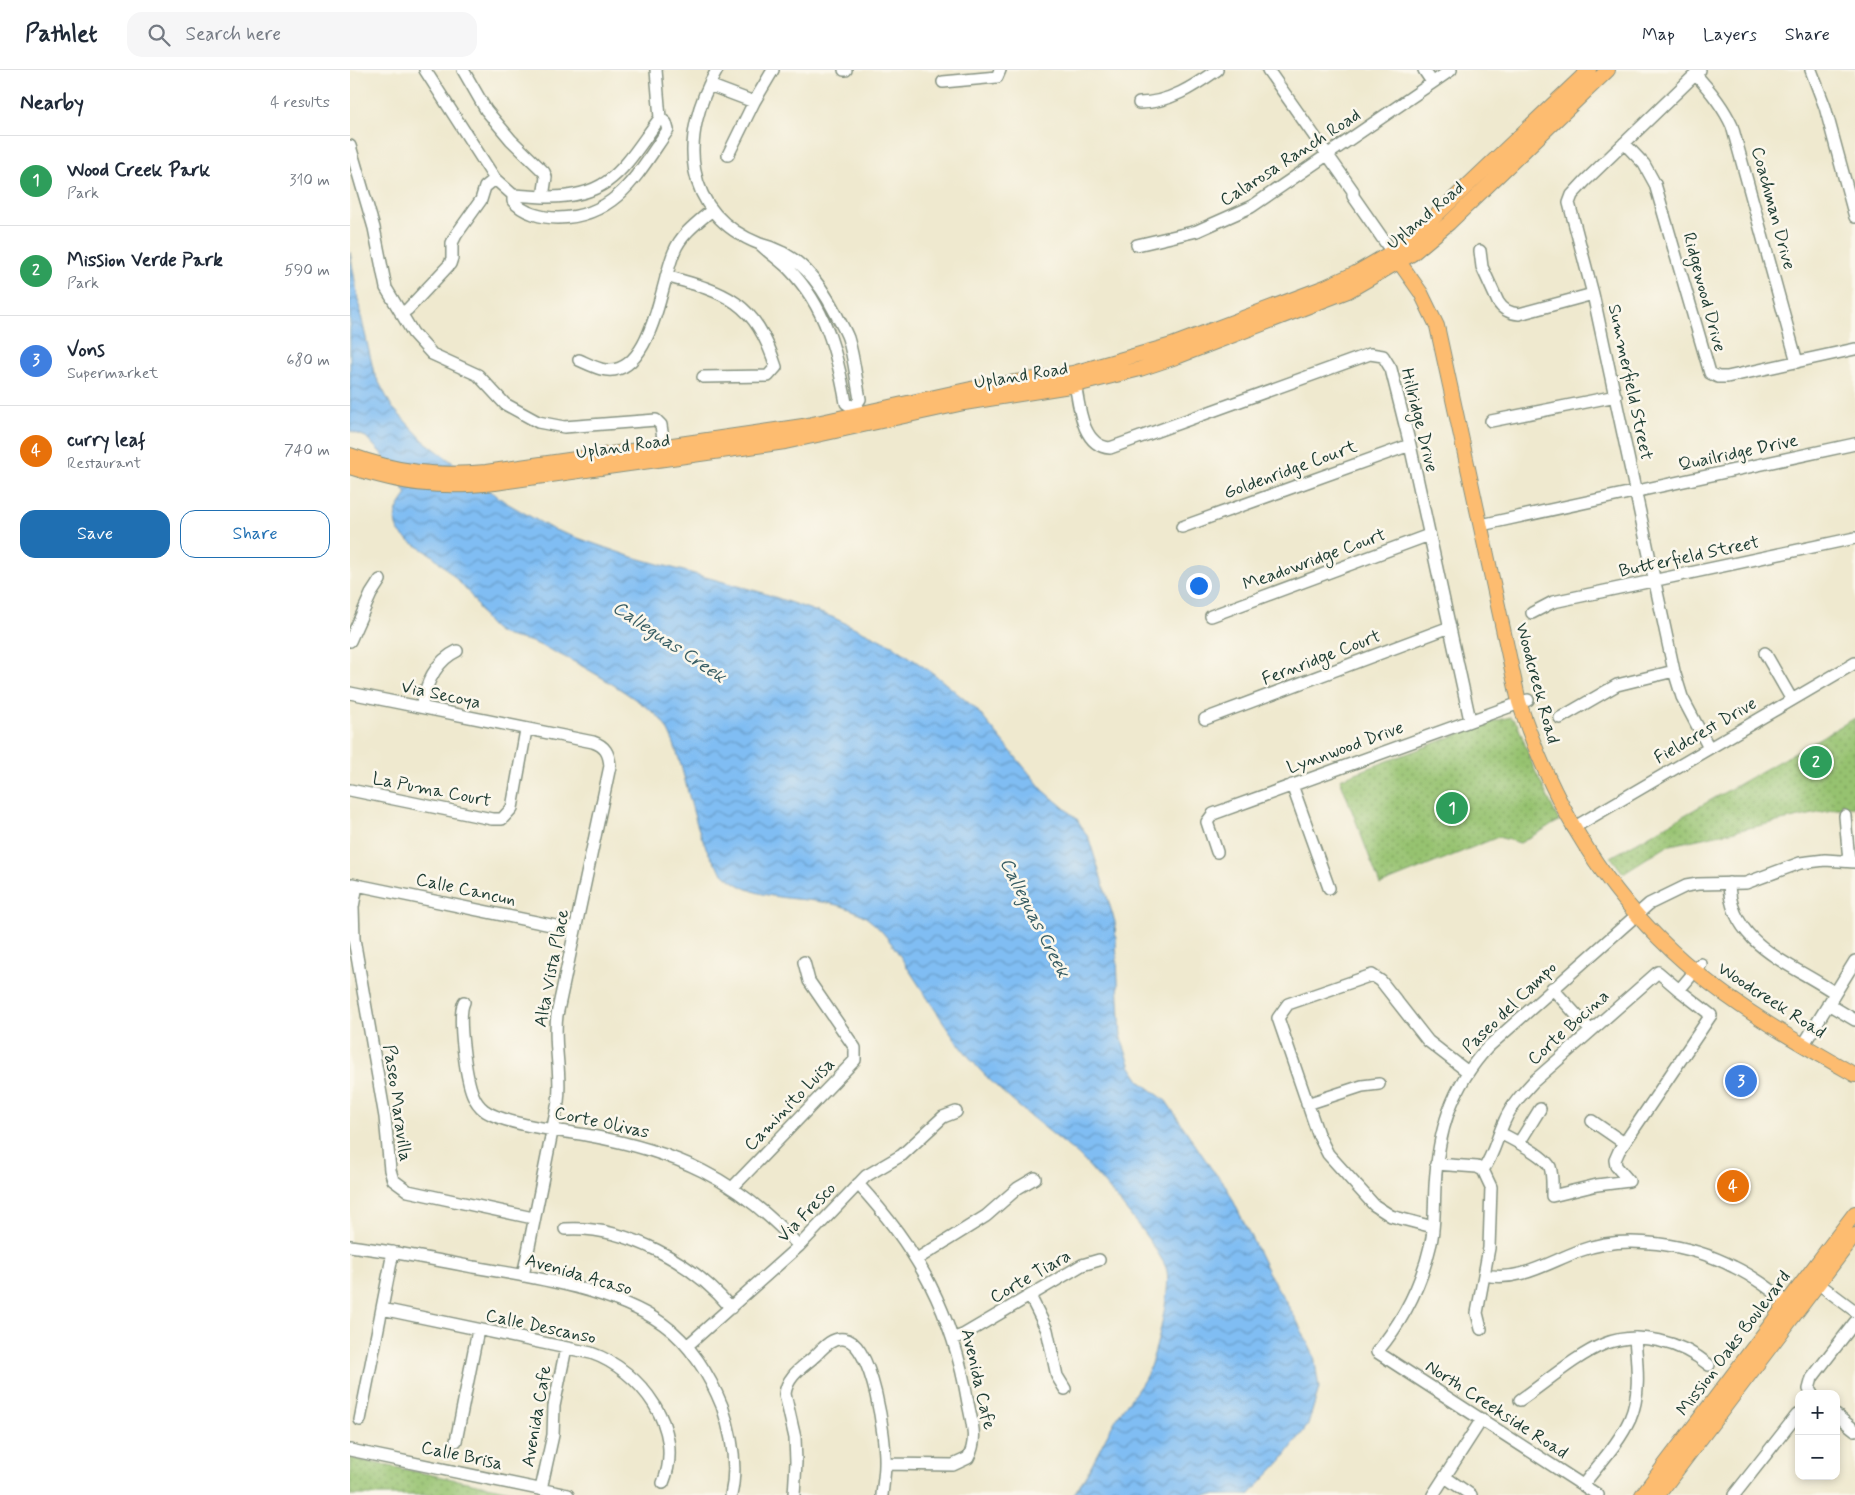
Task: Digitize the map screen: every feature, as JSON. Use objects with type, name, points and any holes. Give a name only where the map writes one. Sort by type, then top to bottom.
[{"type":"main road","name":"Upland Road","points":[[1399,255],[1442,211],[1589,70]]},
{"type":"main road","name":"Upland Road","points":[[350,465],[389,480],[439,486],[490,477],[665,453],[784,442],[1074,379],[1140,369],[1348,291],[1449,223],[1608,70]]},
{"type":"main road","name":"Woodcreek Road","points":[[1399,255],[1421,293],[1436,326],[1485,524],[1538,756],[1576,826],[1602,872],[1639,911],[1732,999],[1855,1065]]},
{"type":"main road","name":"Upland Road","points":[[350,465],[382,466],[433,475],[490,477]]},
{"type":"main road","name":"Woodcreek Road","points":[[1806,1040],[1855,1076]]},
{"type":"main road","name":"Mission Oaks Boulevard","points":[[1642,1495],[1855,1213]]},
{"type":"main road","name":"Mission Oaks Boulevard","points":[[1658,1495],[1855,1235]]},
{"type":"street","points":[[425,70],[495,179],[513,195],[565,198],[598,188],[622,169],[660,118],[656,70]]},
{"type":"street","points":[[462,70],[486,110],[511,140],[544,172],[546,177],[543,197]]},
{"type":"street","points":[[717,70],[696,118],[692,137],[692,161],[697,181],[712,210],[732,230],[760,244],[776,248],[796,260],[812,276],[827,297],[848,338],[860,399],[854,408],[846,402],[833,342],[815,306],[803,286],[788,268],[760,244]]},
{"type":"street","points":[[728,155],[772,70]]},
{"type":"street","points":[[944,82],[997,77],[1000,70]]},
{"type":"street","points":[[1139,102],[1154,102],[1173,96],[1218,70]]},
{"type":"street","name":"Woodcreek Road","points":[[1268,70],[1353,191],[1353,196],[1399,255]]},
{"type":"street","points":[[1424,70],[1432,82]]},
{"type":"street","name":"Calarosa Ranch Road","points":[[1137,246],[1170,239],[1230,218],[1274,192],[1451,70]]},
{"type":"street","points":[[1811,70],[1825,107],[1855,217]]},
{"type":"street","name":"Summerfield Street","points":[[1698,72],[1570,198],[1569,207],[1593,294],[1674,671],[1682,697],[1709,748]]},
{"type":"street","name":"Coachman Drive","points":[[1698,72],[1732,126],[1797,362]]},
{"type":"street","points":[[709,85],[754,102]]},
{"type":"street","points":[[513,195],[513,201],[519,207],[545,218],[591,213],[602,208],[615,199],[631,183],[668,130],[666,123],[660,118]]},
{"type":"street","name":"Ridgewood Drive","points":[[1624,143],[1644,164],[1655,184],[1710,373],[1721,378],[1855,350]]},
{"type":"street","points":[[350,146],[374,228],[386,288],[401,314],[422,344],[432,354],[468,369],[520,414],[550,426],[593,426],[656,420],[661,425],[665,453]]},
{"type":"street","points":[[401,314],[450,264],[452,243],[456,235],[481,200],[485,187],[495,179]]},
{"type":"street","points":[[580,360],[602,370],[620,367],[636,357],[650,334],[674,250],[689,230],[712,210]]},
{"type":"street","points":[[1480,251],[1482,267],[1498,302],[1501,307],[1512,313],[1519,314],[1593,294]]},
{"type":"street","points":[[666,276],[716,290],[744,308],[768,341],[776,367],[768,376],[704,377]]},
{"type":"street","name":"Hillridge Drive","points":[[1074,379],[1082,418],[1090,438],[1102,447],[1110,448],[1374,353],[1383,356],[1388,362],[1410,445],[1470,720]]},
{"type":"street","points":[[1491,421],[1616,396]]},
{"type":"street","name":"Quailridge Drive","points":[[1485,524],[1855,444]]},
{"type":"street","name":"Goldenridge Court","points":[[1182,527],[1410,445]]},
{"type":"street","name":"Meadowridge Court","points":[[1211,616],[1429,535]]},
{"type":"street","name":"Butterfield Street","points":[[1532,613],[1553,602],[1656,582],[1855,538]]},
{"type":"street","points":[[350,641],[371,594],[380,580]]},
{"type":"street","name":"Fernridge Court","points":[[1205,719],[1450,627]]},
{"type":"street","points":[[421,707],[424,695],[438,665],[448,655],[457,651]]},
{"type":"street","points":[[1765,653],[1792,700]]},
{"type":"street","name":"Fieldcrest Drive","points":[[1576,826],[1855,663]]},
{"type":"street","points":[[1560,718],[1617,686],[1674,671]]},
{"type":"street","name":"Via Secoya","points":[[350,693],[526,730]]},
{"type":"street","name":"Lynnwood Drive","points":[[1218,852],[1207,822],[1213,814],[1524,701]]},
{"type":"street","name":"La Puma Court","points":[[350,790],[492,819],[502,819],[512,808],[526,730]]},
{"type":"street","name":"Alta Vista Place","points":[[523,1276],[560,1089],[556,1024],[610,766],[609,757],[603,747],[592,742],[526,730]]},
{"type":"street","points":[[1292,785],[1330,888]]},
{"type":"street","points":[[1845,816],[1852,861]]},
{"type":"street","name":"Paseo del Campo","points":[[1377,1352],[1404,1314],[1417,1286],[1431,1242],[1436,1164],[1444,1122],[1456,1091],[1488,1047],[1639,911],[1686,886],[1746,883],[1800,863],[1825,860],[1852,861]]},
{"type":"street","points":[[1729,883],[1732,908],[1740,926],[1752,939],[1835,993]]},
{"type":"street","name":"Calle Cancun","points":[[354,884],[575,930]]},
{"type":"street","name":"Paseo Maravilla","points":[[354,884],[354,939],[385,1117],[390,1170],[393,1180],[408,1191],[533,1218]]},
{"type":"street","points":[[1806,1040],[1855,961]]},
{"type":"street","name":"Caminito Luisa","points":[[732,1188],[855,1060],[855,1048],[809,981],[804,962]]},
{"type":"street","points":[[1500,1133],[1519,1143],[1547,1163],[1552,1178],[1552,1196],[1597,1185],[1629,1181],[1615,1160],[1624,1143],[1711,1015],[1679,990],[1698,968]]},
{"type":"street","name":"Corte Bocina","points":[[1483,1170],[1490,1160],[1505,1119],[1522,1094],[1591,1030],[1658,972],[1679,990]]},
{"type":"street","points":[[1433,1228],[1391,1216],[1374,1205],[1328,1154],[1307,1104],[1279,1022],[1280,1014],[1288,1004],[1372,975],[1381,980],[1428,1040],[1468,1072]]},
{"type":"street","points":[[1552,988],[1591,1030]]},
{"type":"street","name":"Corte Olivas","points":[[464,1002],[460,1022],[471,1090],[477,1104],[496,1116],[552,1130],[614,1140],[658,1152],[693,1165],[732,1188],[764,1211],[799,1246]]},
{"type":"street","points":[[1828,1004],[1855,1020]]},
{"type":"street","points":[[1307,1104],[1362,1086],[1379,1084]]},
{"type":"street","points":[[1519,1143],[1540,1109]]},
{"type":"street","name":"Via Fresco","points":[[687,1346],[799,1246],[858,1184],[877,1168],[915,1146],[943,1118],[956,1112]]},
{"type":"street","points":[[1592,1121],[1624,1143]]},
{"type":"street","points":[[1436,1164],[1466,1165],[1483,1170],[1491,1187],[1489,1248],[1477,1313],[1481,1329]]},
{"type":"street","points":[[917,1259],[986,1216],[1018,1188],[1035,1178]]},
{"type":"street","name":"Avenida Cafe","points":[[858,1184],[896,1228],[917,1259],[954,1338],[964,1378],[975,1441],[968,1458],[953,1465],[885,1464]]},
{"type":"street","points":[[565,1229],[579,1228],[612,1234],[652,1250],[696,1275],[717,1292],[731,1308]]},
{"type":"street","points":[[1485,1275],[1509,1278],[1530,1272],[1594,1246],[1648,1242],[1731,1265],[1752,1277],[1787,1302]]},
{"type":"street","name":"Avenida Acaso","points":[[350,1246],[523,1276],[618,1300],[662,1323],[687,1346],[715,1388],[730,1427],[734,1466],[731,1495]]},
{"type":"street","points":[[360,1420],[393,1252]]},
{"type":"street","name":"Corte Tiara","points":[[954,1338],[963,1335],[1082,1265],[1099,1260]]},
{"type":"street","points":[[1819,1284],[1855,1311]]},
{"type":"street","points":[[1030,1296],[1047,1330],[1057,1376],[1065,1389]]},
{"type":"street","name":"Calle Descanso","points":[[382,1309],[566,1348],[591,1354],[612,1362],[634,1378],[644,1389],[658,1411],[669,1452],[668,1470],[662,1483]]},
{"type":"street","points":[[1810,1390],[1812,1378],[1855,1322]]},
{"type":"street","points":[[456,1441],[478,1330]]},
{"type":"street","points":[[1583,1485],[1630,1418],[1637,1382],[1636,1338]]},
{"type":"street","points":[[1520,1400],[1604,1344],[1636,1338],[1649,1339],[1688,1350],[1709,1365]]},
{"type":"street","points":[[794,1495],[795,1438],[785,1394],[786,1387],[794,1375],[829,1343],[839,1339],[850,1340],[863,1353],[874,1386],[880,1413],[885,1464],[882,1495]]},
{"type":"street","name":"Avenida Cafe","points":[[541,1489],[553,1436],[554,1406],[566,1348]]},
{"type":"street","name":"North Creekside Road","points":[[1377,1352],[1598,1495]]},
{"type":"street","points":[[1734,1495],[1795,1418]]},
{"type":"street","points":[[1840,1418],[1855,1430]]},
{"type":"street","points":[[1433,1495],[1482,1420]]},
{"type":"street","name":"Calle Brisa","points":[[350,1450],[568,1495]]},
{"type":"street","points":[[1445,1477],[1471,1495]]},
{"type":"green space","points":[[1510,717],[1517,723],[1533,766],[1559,821],[1520,843],[1498,837],[1380,885],[1340,779],[1488,723]]},
{"type":"green space","points":[[1855,718],[1855,807],[1841,808],[1666,846],[1623,873],[1611,857]]},
{"type":"green space","points":[[350,1458],[530,1495],[350,1495]]},
{"type":"water","name":"Calleguas Creek","points":[[350,252],[361,316],[374,373],[392,407],[424,441],[505,502],[552,529],[629,556],[760,592],[832,617],[892,645],[934,674],[976,709],[1043,790],[1077,819],[1089,839],[1115,922],[1121,1038],[1131,1067],[1141,1082],[1166,1101],[1211,1168],[1226,1186],[1268,1272],[1296,1319],[1314,1356],[1319,1388],[1308,1425],[1282,1460],[1249,1495],[1073,1495],[1119,1415],[1144,1380],[1151,1365],[1162,1323],[1167,1293],[1167,1271],[1163,1261],[1127,1211],[1085,1162],[1004,1093],[971,1060],[892,944],[874,924],[850,909],[832,904],[755,892],[738,884],[722,872],[710,855],[701,834],[673,742],[664,724],[653,712],[626,693],[567,658],[532,642],[506,636],[497,631],[486,620],[463,586],[433,556],[402,535],[396,525],[395,516],[407,494],[381,453],[366,437],[350,431]]},
{"type":"place","name":"Mission Verde Park","points":[[1816,762]]},
{"type":"place","name":"Wood Creek Park","points":[[1452,808]]},
{"type":"place","name":"Vons","points":[[1741,1081]]},
{"type":"place","name":"curry leaf","points":[[1733,1186]]}]
